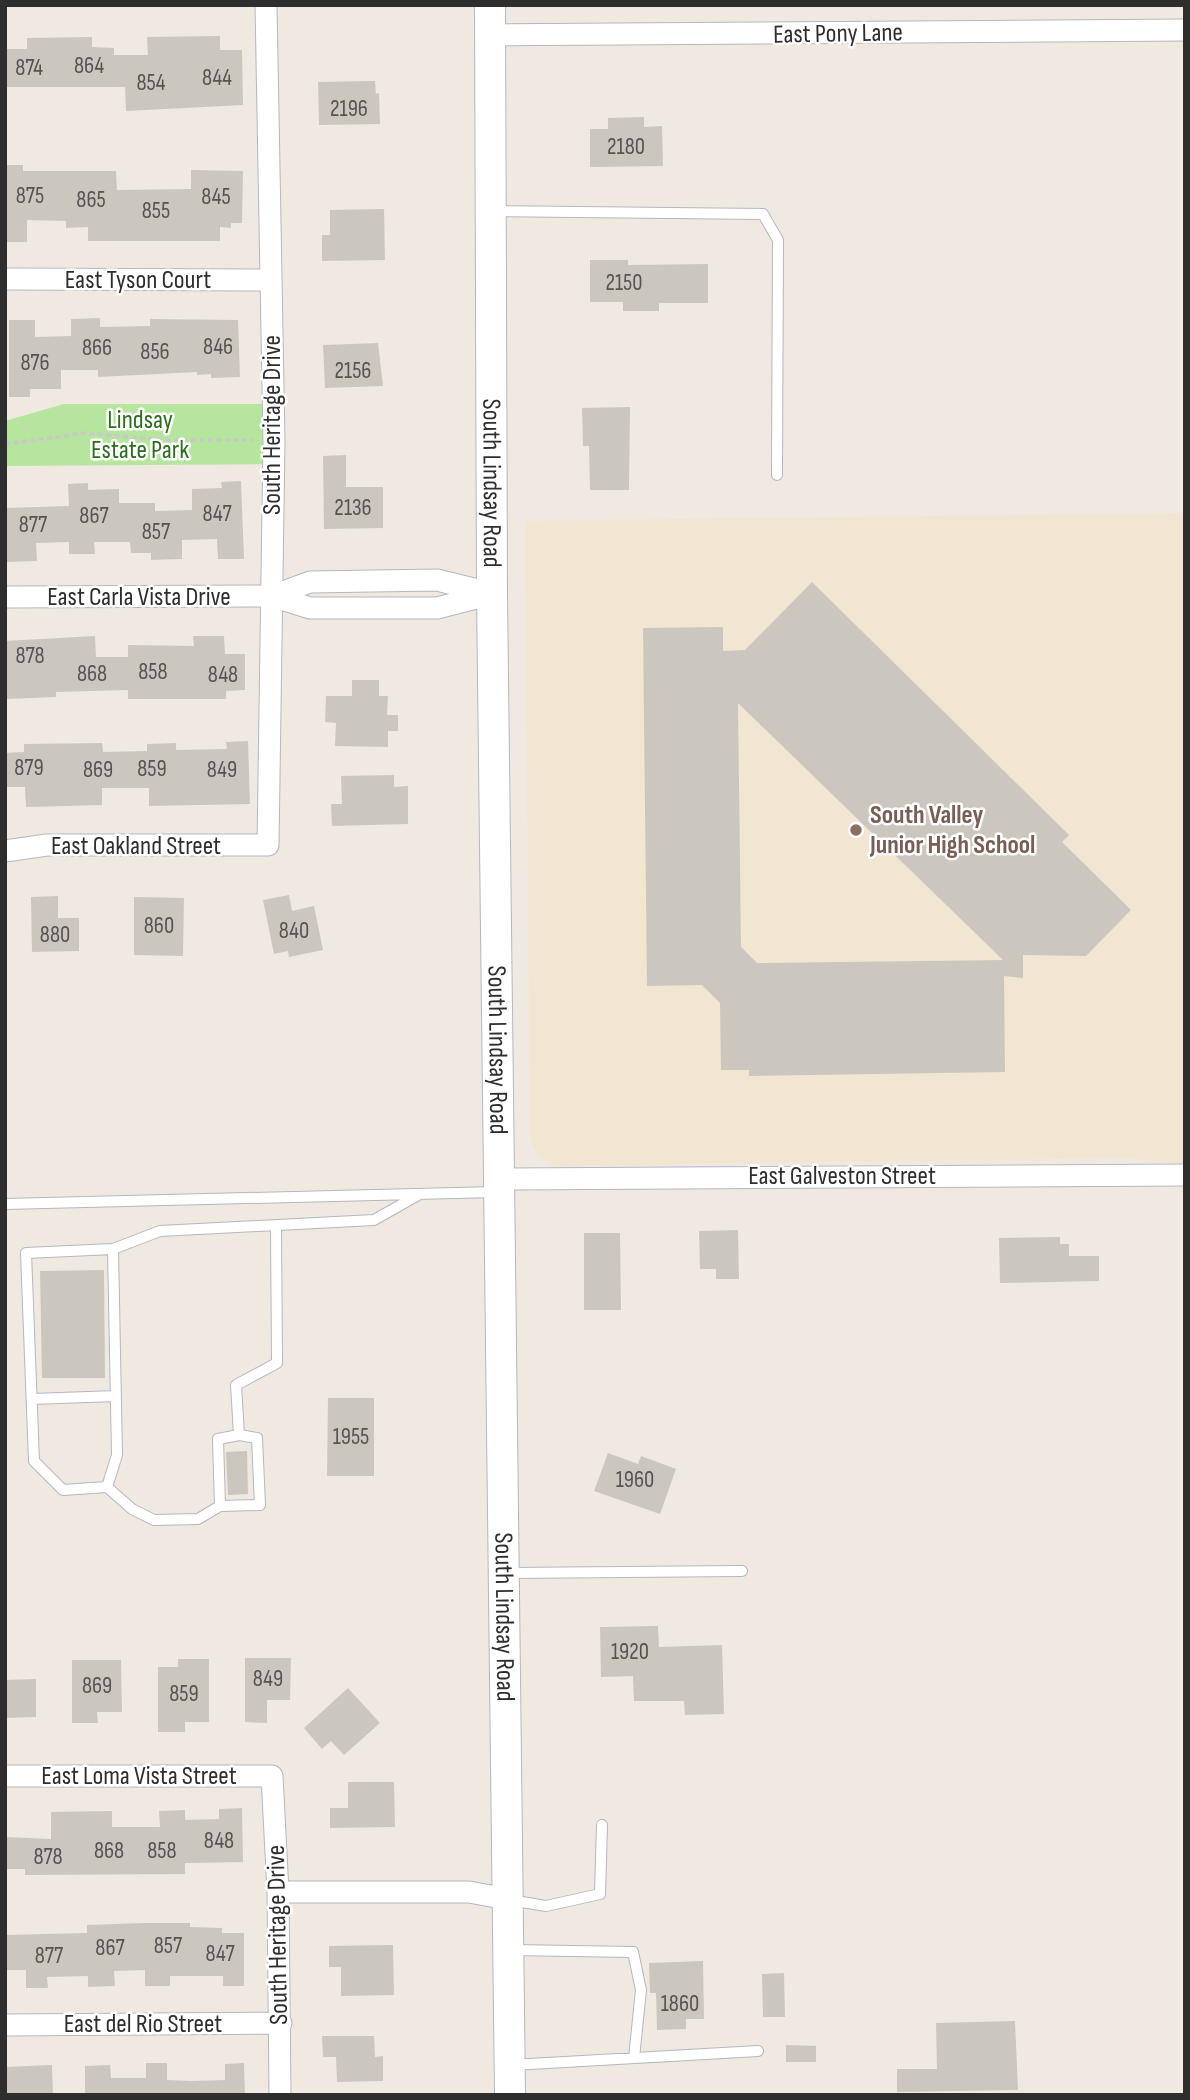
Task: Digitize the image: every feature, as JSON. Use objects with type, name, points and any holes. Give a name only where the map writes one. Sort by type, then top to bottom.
[{"type":"main road","name":"South Lindsay Road","points":[[490,5],[492,594],[510,2095]]},
{"type":"street","name":"South Heritage Drive","points":[[266,5],[274,440],[268,845]]},
{"type":"street","name":"East Pony Lane","points":[[490,36],[1185,30]]},
{"type":"street","name":"East Tyson Court","points":[[5,279],[270,280]]},
{"type":"street","name":"East Carla Vista Drive","points":[[5,597],[272,596],[310,608],[437,608],[492,594]]},
{"type":"street","name":"East Oakland Street","points":[[5,851],[47,845],[268,845]]},
{"type":"street","name":"East Galveston Street","points":[[500,1186],[1185,1175]]},
{"type":"street","name":"East Loma Vista Street","points":[[5,1776],[272,1776]]},
{"type":"street","name":"South Heritage Drive","points":[[272,1776],[278,1892],[280,2095]]},
{"type":"street","points":[[278,1892],[469,1892],[507,1899]]},
{"type":"street","name":"East del Rio Street","points":[[5,2025],[281,2023]]},
{"type":"lane","points":[[491,211],[763,214],[778,240],[776,475]]},
{"type":"lane","points":[[5,1205],[420,1194],[500,1186]]},
{"type":"lane","points":[[220,1506],[218,1439],[239,1435],[257,1438],[260,1505],[220,1506],[198,1519],[154,1520],[132,1508],[107,1487],[63,1490],[34,1461],[26,1253],[113,1249],[160,1231],[374,1220],[420,1194]]},
{"type":"lane","points":[[239,1435],[236,1385],[277,1363],[276,1226]]},
{"type":"lane","points":[[107,1487],[117,1455],[113,1249]]},
{"type":"lane","points":[[32,1399],[116,1396]]},
{"type":"lane","points":[[504,1573],[742,1571]]},
{"type":"lane","points":[[507,1899],[546,1906],[600,1894],[602,1825]]},
{"type":"lane","points":[[508,1950],[633,1952],[641,1990],[634,2058]]},
{"type":"lane","points":[[509,2065],[758,2051]]},
{"type":"path","points":[[5,444],[85,433],[164,440],[274,440]]},
{"type":"shaded area","name":"South Valley Junior High School","points":[[1185,513],[1185,1163],[1122,1158],[555,1166],[538,1156],[530,1139],[525,521]]},
{"type":"green space","name":"Lindsay Estate Park","points":[[64,404],[273,404],[273,464],[5,466],[5,421]]},
{"type":"building","points":[[220,36],[220,50],[242,50],[243,105],[126,111],[125,87],[5,87],[5,49],[27,49],[27,38],[92,37],[92,47],[114,48],[114,55],[148,55],[147,37]]},
{"type":"building","points":[[375,81],[376,94],[379,93],[380,124],[319,125],[318,82]]},
{"type":"building","points":[[644,117],[644,127],[662,126],[663,166],[590,167],[590,129],[608,129],[608,118]]},
{"type":"building","points":[[5,165],[23,165],[23,171],[116,171],[117,190],[191,189],[191,170],[243,171],[242,223],[231,223],[231,228],[220,227],[220,241],[88,241],[88,227],[66,228],[66,221],[27,220],[27,242],[5,242]]},
{"type":"building","points":[[384,209],[385,260],[322,261],[322,235],[330,235],[330,210]]},
{"type":"building","points":[[590,260],[628,260],[628,265],[708,264],[708,303],[659,303],[659,311],[623,311],[623,302],[590,302]]},
{"type":"building","points":[[100,318],[100,327],[150,326],[150,319],[238,320],[240,377],[211,378],[211,374],[197,375],[197,372],[98,377],[98,370],[61,370],[61,389],[30,389],[30,397],[9,397],[9,320],[35,320],[35,337],[71,336],[71,319]]},
{"type":"building","points":[[378,343],[383,386],[325,388],[323,345]]},
{"type":"building","points":[[630,407],[629,490],[590,490],[589,446],[583,446],[582,408]]},
{"type":"building","points":[[346,455],[346,487],[383,487],[383,528],[324,529],[323,456]]},
{"type":"building","points":[[241,481],[244,559],[218,559],[217,539],[182,540],[182,559],[151,560],[151,553],[131,553],[130,542],[94,542],[95,554],[69,554],[69,542],[36,543],[37,561],[7,562],[6,508],[69,506],[68,484],[88,483],[88,490],[119,489],[119,503],[155,503],[155,511],[192,510],[192,489],[222,488],[221,482]]},
{"type":"building","points":[[812,582],[1069,835],[1062,842],[1131,910],[1086,956],[1023,955],[1023,978],[1004,976],[1005,1072],[749,1076],[749,1070],[721,1070],[720,1003],[702,985],[647,986],[643,628],[723,627],[723,651],[745,650]],"holes":[[[738,703],[1003,960],[757,963],[741,947]]]},
{"type":"building","points":[[95,636],[96,657],[128,657],[128,645],[194,646],[193,636],[224,636],[225,654],[245,654],[245,690],[226,691],[226,699],[128,699],[128,690],[56,692],[56,697],[6,699],[5,641]]},
{"type":"building","points":[[352,680],[379,680],[379,696],[388,696],[387,715],[398,715],[398,731],[388,731],[388,747],[335,746],[336,723],[325,722],[326,696],[352,696]]},
{"type":"building","points":[[248,741],[250,804],[149,806],[149,788],[102,788],[102,805],[26,807],[25,787],[5,787],[5,753],[24,752],[24,744],[102,743],[103,752],[147,751],[147,744],[176,743],[176,750],[227,749],[226,742]]},
{"type":"building","points":[[394,775],[394,787],[408,786],[408,824],[332,826],[331,804],[342,804],[341,776]]},
{"type":"building","points":[[289,895],[292,911],[314,906],[323,950],[289,957],[288,951],[274,954],[263,900]]},
{"type":"building","points":[[58,896],[58,918],[79,918],[79,951],[32,952],[31,897]]},
{"type":"building","points":[[134,897],[184,898],[183,956],[134,955]]},
{"type":"building","points":[[738,1230],[739,1279],[716,1279],[716,1269],[700,1269],[699,1231]]},
{"type":"building","points":[[584,1233],[620,1233],[621,1310],[584,1310]]},
{"type":"building","points":[[1060,1237],[1060,1244],[1069,1244],[1069,1256],[1099,1256],[1099,1281],[1000,1283],[999,1238]]},
{"type":"building","points":[[104,1270],[105,1378],[42,1378],[40,1271]]},
{"type":"building","points":[[328,1398],[374,1398],[374,1476],[327,1476]]},
{"type":"building","points":[[247,1451],[248,1494],[228,1495],[226,1452]]},
{"type":"building","points":[[608,1453],[638,1464],[641,1456],[676,1469],[660,1514],[594,1491]]},
{"type":"building","points":[[658,1626],[659,1647],[722,1645],[724,1714],[685,1715],[684,1701],[634,1701],[633,1676],[601,1677],[600,1627]]},
{"type":"building","points":[[245,1658],[291,1658],[290,1700],[267,1700],[267,1723],[245,1722]]},
{"type":"building","points":[[178,1659],[209,1659],[209,1722],[185,1722],[185,1732],[158,1732],[158,1667],[178,1667]]},
{"type":"building","points":[[72,1660],[121,1660],[122,1712],[97,1712],[98,1723],[72,1723]]},
{"type":"building","points":[[36,1679],[36,1717],[5,1718],[5,1680]]},
{"type":"building","points":[[348,1688],[380,1723],[344,1755],[331,1741],[322,1749],[304,1728]]},
{"type":"building","points":[[348,1782],[394,1782],[395,1827],[330,1828],[330,1808],[348,1808]]},
{"type":"building","points":[[242,1808],[243,1862],[185,1863],[185,1874],[25,1875],[25,1869],[5,1869],[5,1837],[51,1839],[51,1812],[112,1811],[112,1827],[160,1827],[159,1811],[185,1810],[185,1820],[219,1819],[219,1809]]},
{"type":"building","points":[[190,1923],[190,1927],[222,1928],[222,1933],[244,1933],[244,1986],[223,1986],[223,1976],[170,1976],[170,1986],[145,1986],[145,1970],[114,1971],[115,1986],[88,1987],[88,1976],[47,1977],[48,1988],[26,1988],[26,1970],[5,1970],[5,1935],[87,1933],[87,1925]]},
{"type":"building","points":[[393,1945],[394,1995],[341,1996],[341,1967],[329,1967],[329,1946]]},
{"type":"building","points":[[703,1961],[704,2019],[686,2019],[686,2029],[657,2030],[656,1993],[650,1993],[649,1963]]},
{"type":"building","points":[[784,1973],[785,2017],[763,2017],[762,1974]]},
{"type":"building","points":[[1015,2021],[1018,2090],[897,2092],[897,2069],[937,2069],[936,2023]]},
{"type":"building","points":[[322,2036],[374,2036],[375,2057],[383,2056],[383,2081],[337,2082],[336,2057],[323,2057]]},
{"type":"building","points":[[786,2045],[816,2046],[816,2062],[786,2062]]},
{"type":"building","points":[[146,2063],[167,2063],[167,2080],[191,2081],[225,2080],[225,2064],[244,2063],[245,2095],[85,2095],[85,2066],[110,2065],[111,2078],[146,2078]]},
{"type":"building","points":[[52,2065],[53,2095],[5,2095],[5,2067]]},
{"type":"place","name":"South Valley Junior High School","points":[[856,830]]}]
